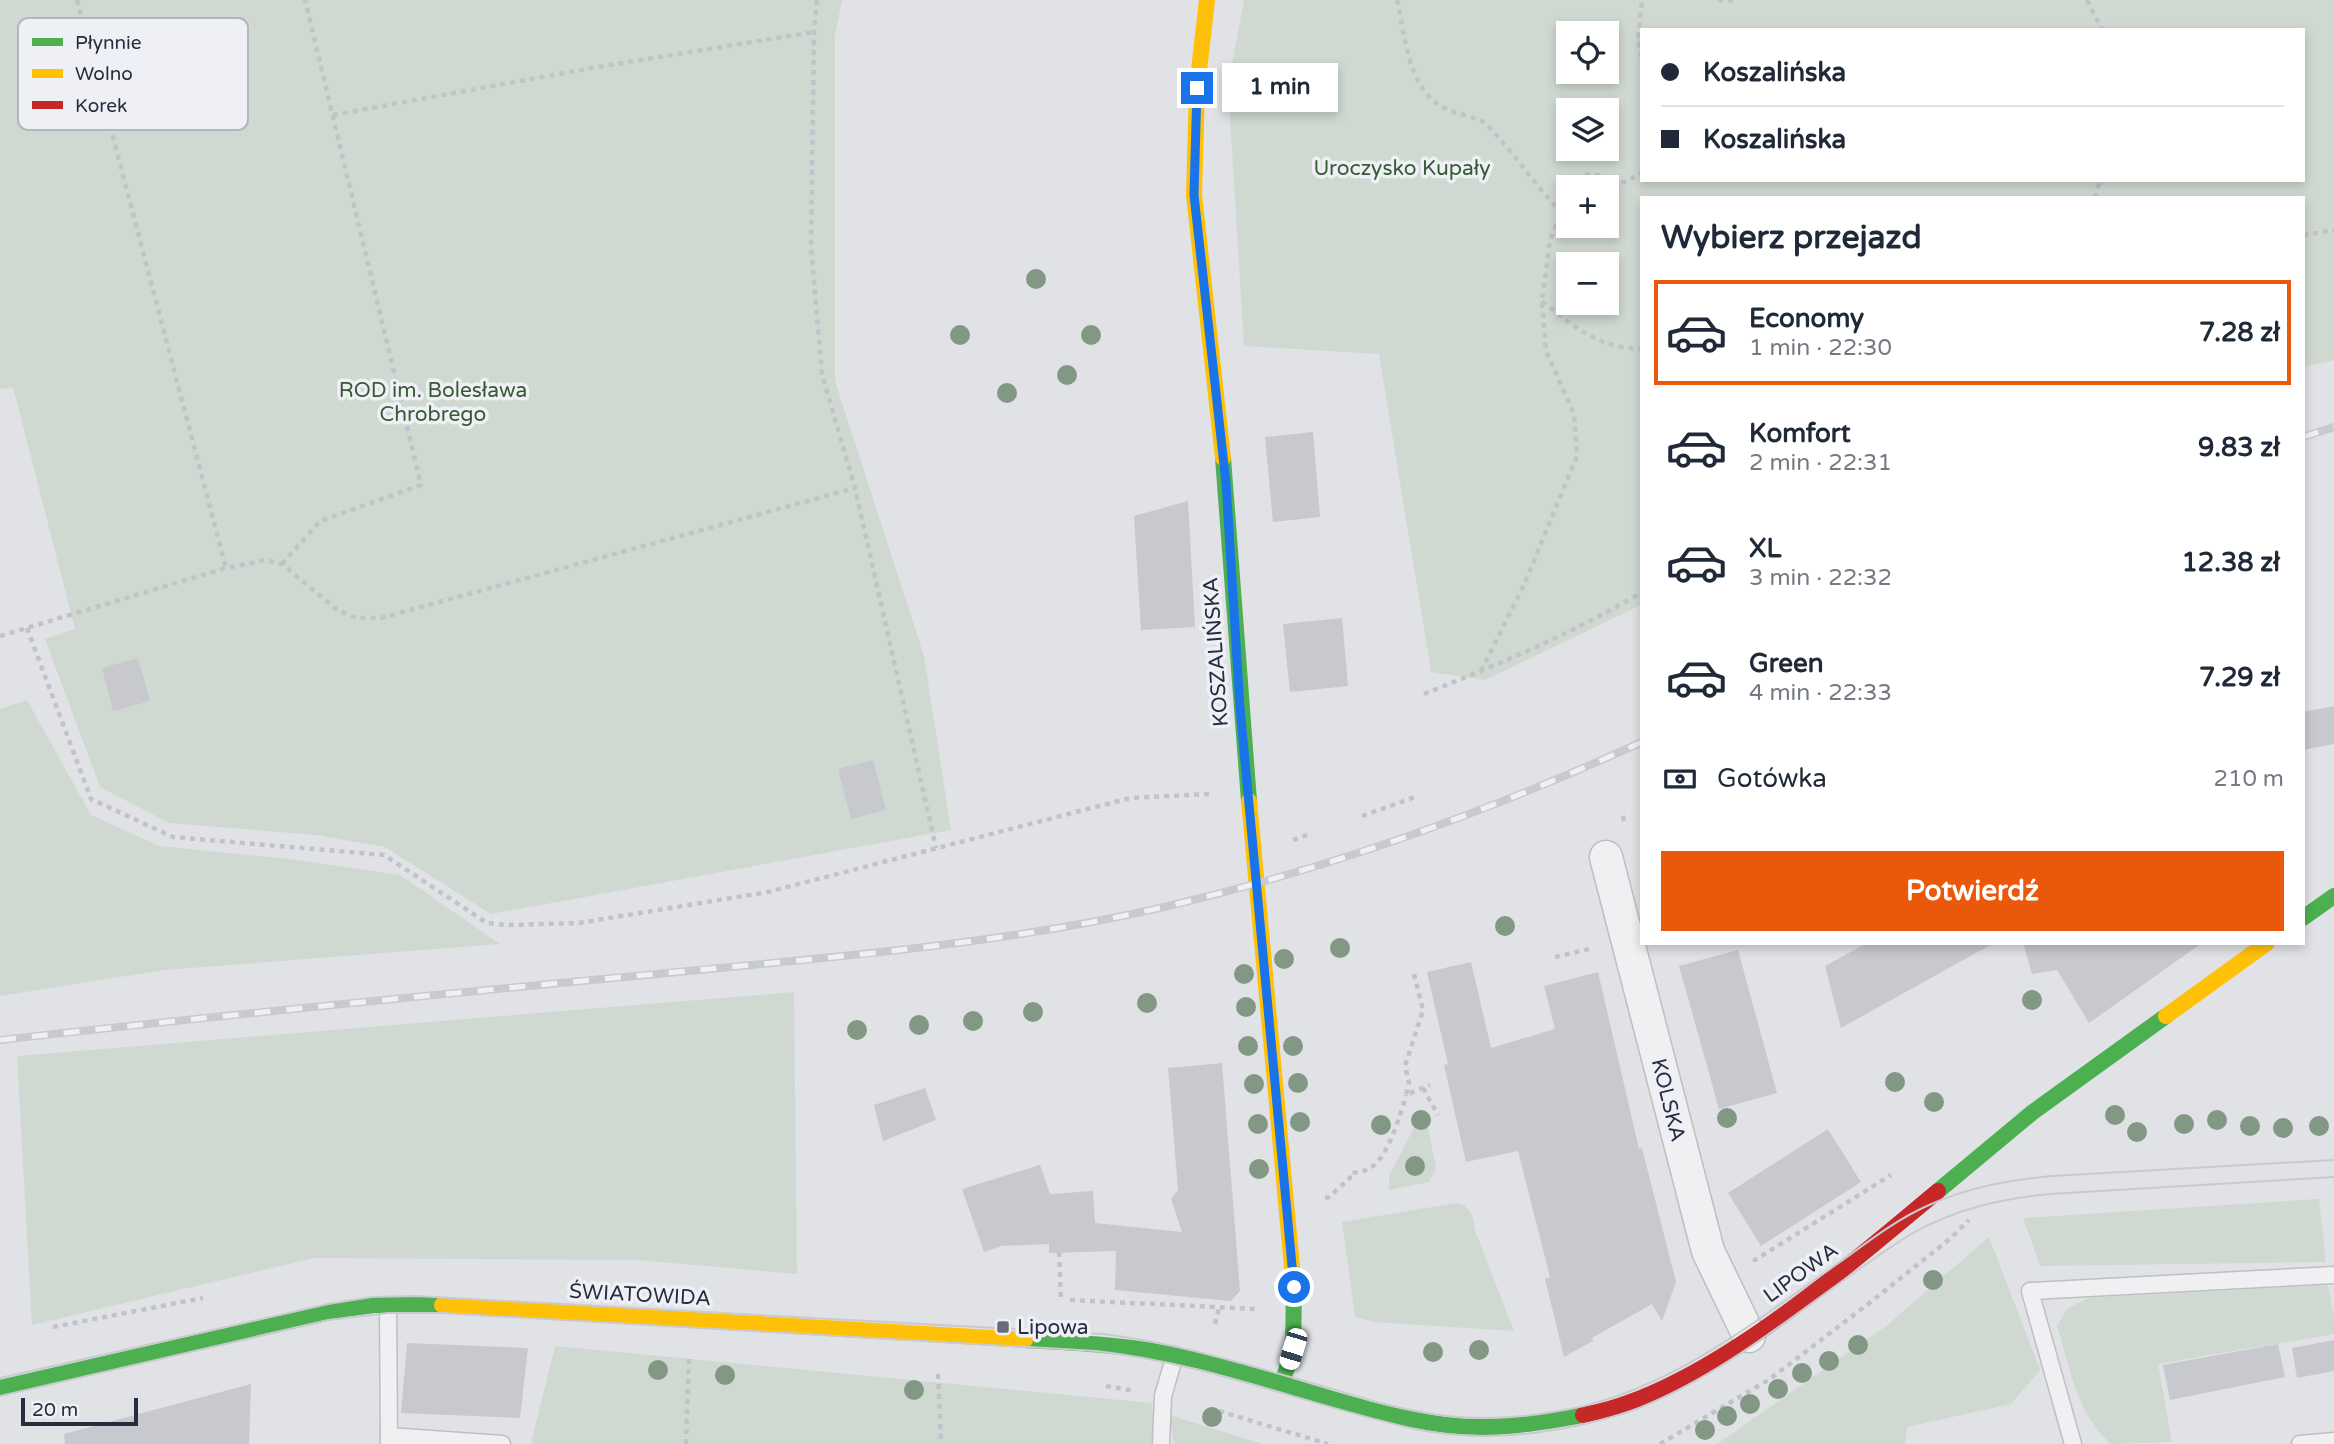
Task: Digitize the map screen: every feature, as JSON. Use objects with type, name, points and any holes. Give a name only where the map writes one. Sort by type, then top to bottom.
[{"type":"street","name":"KOSZALIŃSKA","points":[[1207,0],[1197,88],[1194,195],[1226,483],[1240,708],[1290,1230],[1295,1311],[1293,1349],[1282,1383]]},
{"type":"street","name":"KOLSKA","points":[[1606,857],[1708,1251],[1749,1336]]},
{"type":"street","points":[[2305,917],[2334,896]]},
{"type":"street","name":"LIPOWA","points":[[1282,1383],[1402,1417],[1447,1425],[1499,1427],[1589,1414],[1636,1399],[1694,1371],[1749,1336],[1863,1254],[1985,1150],[2082,1074],[2264,945]]},
{"type":"street","name":"ŚWIATOWIDA","points":[[0,1388],[344,1309],[422,1304],[1069,1340],[1175,1355],[1282,1383]]},
{"type":"lane","points":[[2073,1444],[2031,1291],[2334,1275]]},
{"type":"lane","points":[[388,1305],[389,1440],[502,1444]]},
{"type":"lane","points":[[1161,1444],[1163,1396],[1175,1355]]},
{"type":"lane","points":[[1499,1427],[1499,1444]]},
{"type":"lane","points":[[2300,1444],[2334,1441]]},
{"type":"path","points":[[77,0],[82,18]]},
{"type":"path","points":[[282,564],[320,521],[421,485],[305,0]]},
{"type":"path","points":[[817,0],[814,32],[811,246],[822,374],[855,488],[936,848]]},
{"type":"path","points":[[1398,0],[1416,82],[1427,97],[1444,108],[1484,122],[1556,207]]},
{"type":"path","points":[[1640,48],[1638,38],[1642,0]]},
{"type":"path","points":[[1718,0],[1735,0]]},
{"type":"path","points":[[2087,0],[2101,28]]},
{"type":"path","points":[[333,115],[814,32]]},
{"type":"path","points":[[111,130],[226,568]]},
{"type":"path","points":[[1619,183],[1640,173]]},
{"type":"path","points":[[1480,671],[1523,587],[1577,456],[1574,414],[1546,351],[1542,300],[1550,241],[1556,223]]},
{"type":"path","points":[[2305,235],[2334,230]]},
{"type":"path","points":[[1542,300],[1591,338],[1628,349],[1640,349]]},
{"type":"path","points":[[0,636],[226,568],[265,559],[282,564],[336,609],[356,618],[381,618],[855,488]]},
{"type":"path","points":[[1424,694],[1480,671],[1619,606],[1640,593]]},
{"type":"path","points":[[27,628],[91,799],[173,838],[384,855],[487,923],[579,923],[755,895],[1130,798],[1199,793],[1224,796]]},
{"type":"path","points":[[1362,816],[1418,796]]},
{"type":"path","points":[[1284,843],[1312,834]]},
{"type":"path","points":[[1321,1198],[1329,1197],[1350,1178],[1350,1173],[1364,1171],[1376,1164],[1400,1120],[1409,1082],[1405,1066],[1423,1010],[1413,974]]},
{"type":"path","points":[[1406,1095],[1430,1085]]},
{"type":"path","points":[[1423,1088],[1438,1115]]},
{"type":"path","points":[[1749,1256],[1755,1260],[1892,1174]]},
{"type":"path","points":[[1059,1252],[1061,1300]]},
{"type":"path","points":[[1255,1299],[1256,1311]]},
{"type":"path","points":[[686,1444],[689,1352]]},
{"type":"path","points":[[938,1370],[941,1444]]},
{"type":"path","points":[[1097,1385],[1163,1396]]},
{"type":"path","points":[[1218,1410],[1328,1444]]},
{"type":"green space","name":"ROD im. Bolesława Chrobrego","points":[[0,0],[842,0],[835,35],[835,381],[924,656],[951,830],[491,914],[385,847],[316,835],[169,823],[100,787],[45,639],[75,629],[13,387],[0,389]]},
{"type":"green space","name":"Uroczysko Kupały","points":[[1244,0],[2334,0],[2334,360],[2305,367],[2305,196],[1640,196],[1640,605],[1485,680],[1431,672],[1379,354],[1244,346],[1228,85]]},
{"type":"green space","points":[[27,700],[91,815],[159,846],[290,859],[400,875],[500,944],[164,970],[0,996],[0,709]]},
{"type":"green space","points":[[794,992],[797,1274],[637,1260],[314,1258],[32,1325],[17,1056]]},
{"type":"green space","points":[[1425,1113],[1436,1168],[1429,1182],[1389,1190],[1389,1176],[1421,1114]]},
{"type":"green space","points":[[2319,1199],[2326,1262],[2040,1266],[2023,1218]]},
{"type":"green space","points":[[1456,1203],[1464,1205],[1472,1215],[1476,1233],[1514,1331],[1372,1322],[1355,1316],[1342,1222]]},
{"type":"green space","points":[[1989,1237],[2040,1370],[2011,1404],[1907,1427],[1905,1444],[1717,1444],[1886,1326]]},
{"type":"green space","points":[[2328,1285],[2334,1316],[2334,1334],[2158,1364],[2172,1442],[2111,1444],[2099,1432],[2076,1390],[2057,1326],[2067,1309],[2088,1298]]},
{"type":"green space","points":[[555,1346],[1152,1403],[1154,1444],[531,1444]]},
{"type":"green space","points":[[1169,1415],[1263,1444],[1174,1444]]},
{"type":"building","points":[[1313,432],[1320,517],[1273,522],[1265,437]]},
{"type":"building","points":[[1188,501],[1195,627],[1141,630],[1134,516]]},
{"type":"building","points":[[1342,618],[1348,686],[1290,692],[1283,624]]},
{"type":"building","points":[[138,658],[150,701],[113,711],[102,668]]},
{"type":"building","points":[[2334,706],[2334,744],[2305,750],[2305,712]]},
{"type":"building","points":[[873,760],[886,810],[851,819],[838,769]]},
{"type":"building","points":[[1863,945],[1990,945],[1841,1028],[1825,966]]},
{"type":"building","points":[[2024,945],[2199,945],[2089,1023],[2057,970],[2032,974]]},
{"type":"building","points":[[1738,950],[1777,1093],[1719,1109],[1679,966]]},
{"type":"building","points":[[1471,962],[1491,1048],[1555,1029],[1544,986],[1598,972],[1639,1149],[1642,1148],[1676,1282],[1662,1321],[1652,1304],[1564,1357],[1545,1279],[1550,1277],[1518,1151],[1466,1162],[1427,972]]},
{"type":"building","points":[[1222,1063],[1240,1291],[1231,1301],[1115,1290],[1116,1251],[1049,1253],[1049,1244],[1001,1246],[984,1252],[962,1189],[1040,1165],[1050,1194],[1093,1191],[1095,1223],[1182,1232],[1171,1199],[1178,1190],[1168,1068]]},
{"type":"building","points":[[925,1088],[936,1120],[883,1141],[874,1105]]},
{"type":"building","points":[[1828,1129],[1861,1182],[1761,1246],[1728,1193]]},
{"type":"building","points":[[2334,1340],[2334,1371],[2297,1378],[2292,1348]]},
{"type":"building","points":[[407,1343],[528,1348],[520,1418],[401,1413]]},
{"type":"building","points":[[2278,1344],[2285,1377],[2170,1400],[2163,1365]]},
{"type":"building","points":[[251,1384],[249,1444],[65,1444],[64,1434]]},
{"type":"tram line","points":[[0,1378],[328,1304],[372,1297],[416,1296],[1103,1334],[1212,1355],[1415,1411],[1473,1418],[1527,1416],[1594,1404],[1669,1374],[1739,1332],[1894,1224],[1959,1193],[2005,1182],[2052,1176],[2334,1160]]},
{"type":"tram line","points":[[0,1396],[328,1320],[388,1313],[443,1313],[1096,1351],[1177,1365],[1415,1429],[1464,1435],[1514,1435],[1605,1419],[1639,1408],[1676,1391],[1745,1350],[1911,1234],[1961,1212],[1996,1202],[2050,1194],[2334,1177]]},
{"type":"railway","points":[[2305,436],[2334,427]]},
{"type":"railway","points":[[0,1040],[776,963],[1036,932],[1164,907],[1347,857],[1466,815],[1640,743]]},
{"type":"traffic: fast","points":[[1223,458],[1249,801]]},
{"type":"traffic: fast","points":[[2305,917],[2334,896]]},
{"type":"traffic: fast","points":[[1938,1191],[2033,1112],[2166,1016]]},
{"type":"traffic: fast","points":[[1282,1383],[1293,1349],[1294,1289]]},
{"type":"traffic: fast","points":[[0,1388],[344,1309],[374,1305],[442,1305]]},
{"type":"traffic: fast","points":[[1025,1340],[1104,1345],[1163,1353],[1216,1365],[1379,1412],[1446,1425],[1498,1427],[1583,1415]]},
{"type":"traffic: slow","points":[[1207,0],[1197,88],[1194,195],[1223,458]]},
{"type":"traffic: slow","points":[[1249,801],[1294,1289]]},
{"type":"traffic: slow","points":[[2166,1016],[2264,945]]},
{"type":"traffic: slow","points":[[442,1305],[1025,1340]]},
{"type":"traffic: jam","points":[[1583,1415],[1629,1403],[1676,1382],[1723,1355],[1817,1290],[1938,1191]]},
{"type":"place","name":"Lipowa","points":[[1003,1327]]},
{"type":"route","points":[[1197,88],[1194,195],[1226,483],[1240,708],[1294,1287]]}]
